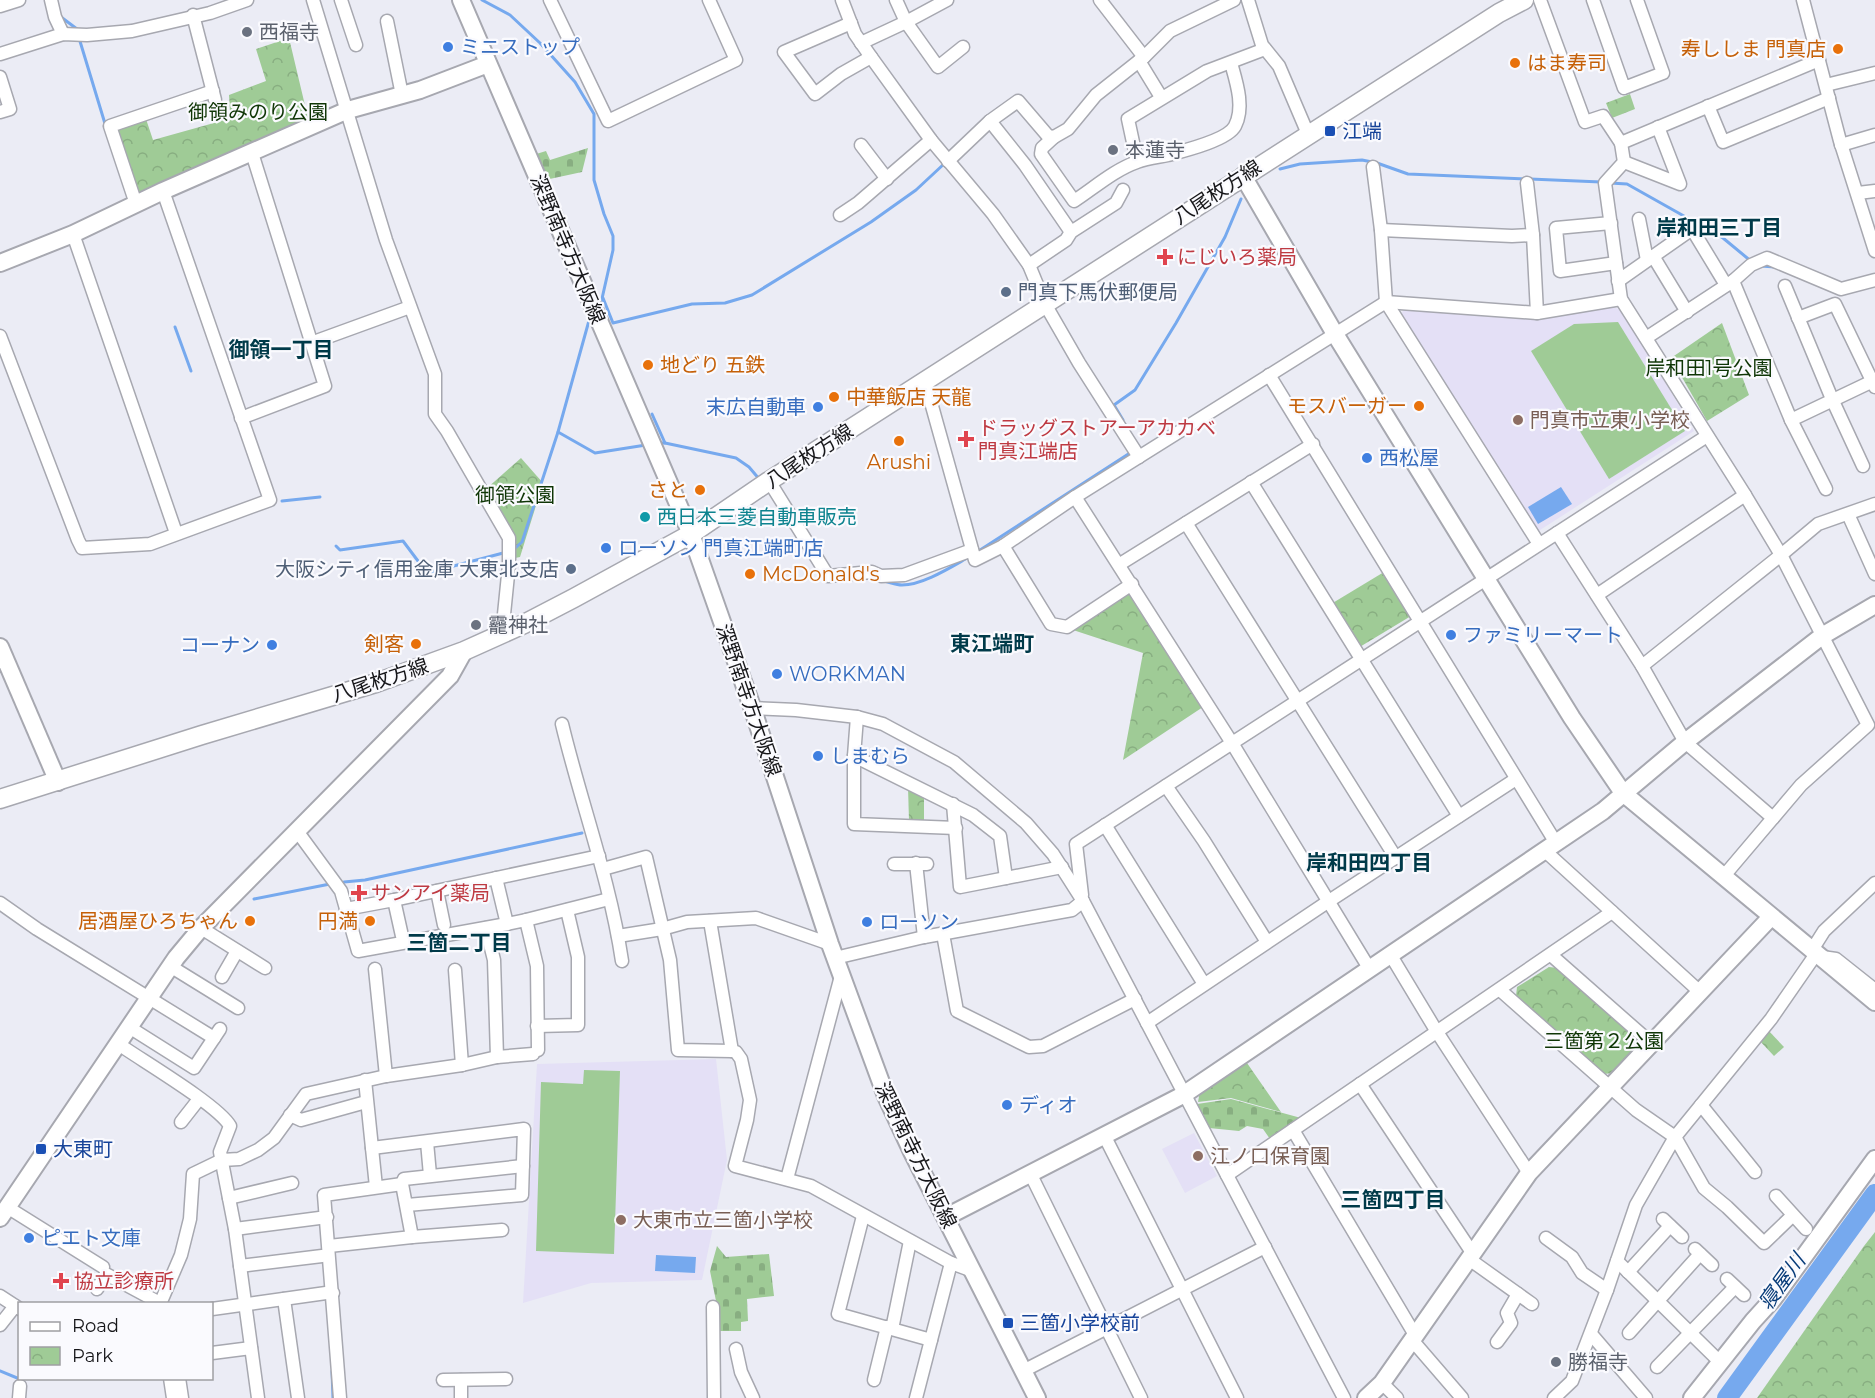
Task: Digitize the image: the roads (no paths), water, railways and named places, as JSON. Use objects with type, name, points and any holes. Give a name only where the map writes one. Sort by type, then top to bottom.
[{"type":"main road","name":"八尾枚方線","points":[[0,799],[376,683],[464,651],[574,598],[691,534],[769,481],[1308,134],[1499,13],[1524,0]]},
{"type":"street","points":[[0,6],[19,0]]},
{"type":"street","points":[[51,0],[55,17],[73,34]]},
{"type":"street","points":[[205,0],[210,13]]},
{"type":"street","points":[[0,54],[73,34],[132,31],[193,15],[210,13],[247,0]]},
{"type":"street","points":[[313,0],[386,240],[435,374],[435,414],[509,538],[510,565],[502,634]]},
{"type":"street","points":[[341,0],[356,45]]},
{"type":"street","name":"深野南寺方大阪線","points":[[461,0],[691,534],[752,708],[832,951],[886,1096],[1037,1398]]},
{"type":"street","points":[[550,0],[608,121],[736,60],[709,0]]},
{"type":"street","points":[[842,0],[850,23],[861,43],[931,140],[993,214],[1029,265],[1045,304],[1079,363],[1139,457]]},
{"type":"street","points":[[896,0],[906,22],[938,67],[963,47]]},
{"type":"street","points":[[861,43],[947,0]]},
{"type":"street","points":[[1100,0],[1141,59],[1161,97]]},
{"type":"street","points":[[1231,63],[1239,101],[1235,127],[1226,134],[1198,146],[1137,161],[1117,171],[1074,201],[1041,154],[1042,148],[1053,137],[1068,129],[1096,95],[1141,59],[1170,31],[1234,0]]},
{"type":"street","points":[[1248,0],[1265,49],[1279,66],[1308,134]]},
{"type":"street","points":[[1540,0],[1585,122],[1603,116],[1621,142],[1624,162]]},
{"type":"street","points":[[1593,0],[1623,88],[1663,73],[1637,0]]},
{"type":"street","points":[[1803,0],[1841,145],[1875,251]]},
{"type":"street","points":[[136,204],[110,126],[214,95],[193,15]]},
{"type":"street","points":[[387,21],[402,95]]},
{"type":"street","points":[[850,23],[784,52],[814,94],[871,57]]},
{"type":"street","points":[[1137,161],[1128,119],[1207,71],[1265,49]]},
{"type":"street","points":[[1621,142],[1819,60]]},
{"type":"street","points":[[0,263],[73,234],[348,110],[420,90],[488,64]]},
{"type":"street","points":[[1826,86],[1875,73]]},
{"type":"street","points":[[0,77],[10,109],[0,112]]},
{"type":"street","points":[[1708,106],[1723,142],[1829,98]]},
{"type":"street","points":[[948,161],[990,121],[1018,101],[1048,136],[1053,137]]},
{"type":"street","points":[[990,121],[1025,165],[1071,232]]},
{"type":"street","points":[[1624,162],[1680,184],[1658,127]]},
{"type":"street","points":[[1841,145],[1875,135]]},
{"type":"street","points":[[840,215],[858,203],[931,140]]},
{"type":"street","points":[[861,144],[887,179]]},
{"type":"street","points":[[242,418],[325,386],[252,153]]},
{"type":"street","points":[[1624,162],[1605,183],[1621,298],[1781,555],[1868,725],[1813,772],[1723,877]]},
{"type":"street","points":[[1374,167],[1386,302],[1539,544]]},
{"type":"street","points":[[1243,176],[1335,334],[1572,718],[1623,793],[1875,1002]]},
{"type":"street","points":[[1527,183],[1533,235],[1537,313]]},
{"type":"street","points":[[1029,265],[1066,240],[1071,232],[1116,203],[1123,190]]},
{"type":"street","points":[[0,336],[82,548],[150,544],[270,500],[164,191]]},
{"type":"street","points":[[1858,193],[1875,191]]},
{"type":"street","points":[[1640,219],[1650,258],[1686,312]]},
{"type":"street","points":[[1611,223],[1556,228],[1560,271],[1616,263]]},
{"type":"street","points":[[1618,281],[1692,229],[1730,283],[1791,420],[1826,489]]},
{"type":"street","points":[[1381,230],[1533,235]]},
{"type":"street","points":[[73,234],[176,533]]},
{"type":"street","points":[[1646,338],[1730,283],[1751,266],[1767,258],[1841,289],[1875,280]]},
{"type":"street","points":[[1785,286],[1832,399],[1863,466]]},
{"type":"street","points":[[925,381],[975,560],[1003,546],[1076,497],[1386,302],[1537,313],[1621,298]]},
{"type":"street","points":[[1791,420],[1832,399],[1874,383],[1835,303],[1798,318]]},
{"type":"street","points":[[311,343],[410,307]]},
{"type":"street","points":[[1269,375],[1516,779],[1550,846],[1612,912],[1699,991]]},
{"type":"street","points":[[1083,901],[1076,844],[1707,436]]},
{"type":"street","points":[[1120,564],[1313,444]]},
{"type":"street","points":[[769,481],[828,576],[872,572],[881,576],[904,575],[972,550]]},
{"type":"street","points":[[1251,483],[1459,816]]},
{"type":"street","points":[[1597,595],[1745,495]]},
{"type":"street","points":[[1076,497],[1232,743],[1369,968]]},
{"type":"street","points":[[1642,666],[1818,524],[1875,504]]},
{"type":"street","points":[[1848,514],[1875,574]]},
{"type":"street","points":[[1186,523],[1396,858]]},
{"type":"street","points":[[1557,533],[1642,666],[1685,742],[1773,818]]},
{"type":"street","points":[[1003,546],[1051,624],[1067,627],[1132,584]]},
{"type":"street","points":[[946,1217],[1183,1095],[1603,811],[1685,742],[1822,636],[1875,605]]},
{"type":"street","points":[[0,648],[58,782]]},
{"type":"street","points":[[103,1267],[3,1213],[170,966],[201,928],[450,676],[464,651]]},
{"type":"street","points":[[752,708],[857,717],[883,724],[954,762],[1026,823],[1062,867],[1083,901],[1344,1398]]},
{"type":"street","points":[[857,717],[854,756],[854,824],[956,828]]},
{"type":"street","points":[[562,724],[603,869],[622,961]]},
{"type":"street","points":[[854,756],[953,804],[973,815],[1000,836],[1006,878]]},
{"type":"street","points":[[1148,1023],[1516,779]]},
{"type":"street","points":[[1166,786],[1204,841],[1267,942]]},
{"type":"street","points":[[953,804],[960,887],[1062,867]]},
{"type":"street","points":[[1105,825],[1204,984]]},
{"type":"street","points":[[297,831],[341,891],[358,951],[507,924],[609,899]]},
{"type":"street","points":[[346,909],[599,856]]},
{"type":"street","points":[[603,869],[646,858],[670,960],[678,1050],[732,1051],[736,1052],[741,1059],[750,1100],[735,1166],[812,1186],[951,1263],[973,1271]]},
{"type":"street","points":[[894,864],[921,864],[924,936]]},
{"type":"street","points":[[496,878],[507,924]]},
{"type":"street","points":[[1554,1398],[1572,1381],[1636,1205],[1675,1137],[1771,1019],[1817,954],[1824,931],[1875,884]]},
{"type":"street","points":[[437,891],[444,925]]},
{"type":"street","points":[[394,900],[402,936]]},
{"type":"street","points":[[618,936],[662,929],[687,922],[756,918],[832,951],[943,934],[1072,910],[1083,901]]},
{"type":"street","points":[[0,903],[37,929],[149,997],[217,1033],[194,1068],[129,1027]]},
{"type":"street","points":[[537,1026],[578,1025],[578,957],[567,910]]},
{"type":"street","points":[[1227,1175],[1612,912]]},
{"type":"street","points":[[1366,1398],[1382,1383],[1529,1173],[1771,917]]},
{"type":"street","points":[[160,1302],[181,1255],[190,1219],[193,1174],[222,1160],[239,1159],[258,1150],[273,1138],[306,1094],[386,1076],[535,1052],[537,966],[526,920]]},
{"type":"street","points":[[710,921],[732,1051]]},
{"type":"street","points":[[201,928],[265,968]]},
{"type":"street","points":[[486,928],[494,960],[497,1057]]},
{"type":"street","points":[[943,934],[957,1011],[1029,1047],[1043,1046],[1135,999]]},
{"type":"street","points":[[222,977],[237,951]]},
{"type":"street","points":[[1390,954],[1437,1032],[1529,1173]]},
{"type":"street","points":[[1817,954],[1836,959],[1875,990]]},
{"type":"street","points":[[1551,955],[1651,1043]]},
{"type":"street","points":[[170,966],[238,1008]]},
{"type":"street","points":[[375,969],[383,992],[388,1050],[386,1076]]},
{"type":"street","points":[[787,1179],[841,976]]},
{"type":"street","points":[[459,978],[463,1015],[462,1065]]},
{"type":"street","points":[[1500,990],[1636,1110],[1675,1137],[1704,1188],[1764,1243],[1792,1216]]},
{"type":"street","points":[[117,1043],[200,1099],[226,1119],[230,1126],[220,1152],[235,1229],[258,1398]]},
{"type":"street","points":[[365,1080],[376,1187]]},
{"type":"street","points":[[1360,1084],[1471,1256],[1532,1304]]},
{"type":"street","points":[[181,1122],[200,1099]]},
{"type":"street","points":[[291,1115],[301,1120],[366,1102]]},
{"type":"street","points":[[1701,1105],[1755,1172]]},
{"type":"street","points":[[372,1148],[524,1129],[522,1195],[407,1204]]},
{"type":"street","points":[[1293,1130],[1414,1337],[1462,1398]]},
{"type":"street","points":[[1104,1135],[1237,1398]]},
{"type":"street","points":[[427,1142],[430,1175]]},
{"type":"street","points":[[1692,1398],[1773,1299],[1875,1159]]},
{"type":"street","points":[[412,1237],[402,1184],[404,1179],[523,1166]]},
{"type":"street","points":[[1030,1173],[1141,1398]]},
{"type":"street","points":[[229,1198],[292,1183]]},
{"type":"street","points":[[340,1398],[323,1217],[324,1195],[402,1184]]},
{"type":"street","points":[[1776,1196],[1806,1229]]},
{"type":"street","points":[[863,1216],[838,1314],[931,1340]]},
{"type":"street","points":[[235,1229],[323,1217]]},
{"type":"street","points":[[1628,1272],[1667,1223],[1682,1237]]},
{"type":"street","points":[[240,1266],[412,1237],[502,1230]]},
{"type":"street","points":[[1546,1238],[1572,1257],[1582,1273],[1607,1290]]},
{"type":"street","points":[[874,1380],[910,1241]]},
{"type":"street","points":[[1023,1371],[1265,1246]]},
{"type":"street","points":[[1629,1333],[1697,1251],[1712,1265]]},
{"type":"street","points":[[1617,1261],[1721,1363]]},
{"type":"street","points":[[916,1398],[951,1263]]},
{"type":"street","points":[[97,1289],[106,1274],[158,1302]]},
{"type":"street","points":[[1657,1367],[1735,1287]]},
{"type":"street","points":[[213,1309],[329,1293]]},
{"type":"street","points":[[1497,1342],[1511,1323],[1507,1313],[1518,1294]]},
{"type":"street","points":[[0,1296],[17,1307],[0,1325]]},
{"type":"street","points":[[284,1299],[298,1398]]},
{"type":"street","points":[[713,1307],[714,1398]]},
{"type":"street","points":[[1591,1334],[1646,1398]]},
{"type":"street","points":[[213,1353],[251,1348]]},
{"type":"street","points":[[736,1349],[741,1372],[753,1398]]},
{"type":"street","points":[[443,1380],[506,1379]]},
{"type":"street","points":[[170,1380],[173,1398]]},
{"type":"street","points":[[179,1380],[182,1398]]},
{"type":"street","points":[[461,1380],[461,1398]]},
{"type":"street","points":[[1382,1383],[1397,1398]]},
{"type":"water","points":[[1561,487],[1572,504],[1538,524],[1528,507]]},
{"type":"water","points":[[656,1255],[696,1257],[695,1273],[655,1271]]},
{"type":"waterway","points":[[482,0],[510,15],[540,43],[575,82],[594,114],[594,180],[613,236],[613,250],[601,303]]},
{"type":"waterway","points":[[61,17],[77,29]]},
{"type":"waterway","points":[[79,38],[106,127]]},
{"type":"waterway","points":[[1280,169],[1300,164],[1362,160],[1408,174],[1601,182]]},
{"type":"waterway","points":[[603,298],[613,323],[692,304],[725,303],[752,295],[871,222],[916,190],[945,163]]},
{"type":"waterway","points":[[1610,183],[1627,184],[1723,238],[1752,262]]},
{"type":"waterway","points":[[1123,420],[1114,405],[1135,390],[1225,237],[1241,199]]},
{"type":"waterway","points":[[1761,266],[1775,267]]},
{"type":"waterway","points":[[513,550],[522,542],[558,432],[590,317]]},
{"type":"waterway","points":[[175,327],[191,371]]},
{"type":"waterway","points":[[652,414],[665,443]]},
{"type":"waterway","points":[[558,432],[595,453],[646,445]]},
{"type":"waterway","points":[[658,443],[736,458],[749,467],[760,480]]},
{"type":"waterway","points":[[977,552],[1133,451]]},
{"type":"waterway","points":[[282,501],[320,497]]},
{"type":"waterway","points":[[336,546],[340,550],[403,541],[427,573],[507,552]]},
{"type":"waterway","points":[[883,581],[897,585],[919,582],[969,557]]},
{"type":"waterway","points":[[344,882],[365,880],[582,833]]},
{"type":"waterway","points":[[254,899],[330,884]]},
{"type":"waterway","name":"寝屋川","points":[[1727,1398],[1875,1194]]},
{"type":"waterway","points":[[0,1371],[18,1378]]},
{"type":"waterway","points":[[332,1371],[333,1398]]},
{"type":"place","name":"西福寺","points":[[247,32]]},
{"type":"place","name":"ミニストップ","points":[[448,47]]},
{"type":"place","name":"寿ししま 門真店","points":[[1838,49]]},
{"type":"place","name":"はま寿司","points":[[1515,63]]},
{"type":"place","name":"江端","points":[[1330,131]]},
{"type":"place","name":"本蓮寺","points":[[1113,150]]},
{"type":"place","name":"にじいろ薬局","points":[[1165,257]]},
{"type":"place","name":"門真下馬伏郵便局","points":[[1006,292]]},
{"type":"place","name":"地どり 五鉄","points":[[648,365]]},
{"type":"place","name":"中華飯店 天龍","points":[[834,397]]},
{"type":"place","name":"モスバーガー","points":[[1419,406]]},
{"type":"place","name":"末広自動車","points":[[818,407]]},
{"type":"place","name":"門真市立東小学校","points":[[1518,420]]},
{"type":"place","name":"ドラッグストアーアカカベ 門真江端店","points":[[966,439]]},
{"type":"place","name":"Arushi","points":[[899,441]]},
{"type":"place","name":"西松屋","points":[[1367,458]]},
{"type":"place","name":"さと","points":[[700,490]]},
{"type":"place","name":"西日本三菱自動車販売","points":[[645,517]]},
{"type":"place","name":"ローソン 門真江端町店","points":[[606,548]]},
{"type":"place","name":"大阪シティ信用金庫 大東北支店","points":[[571,569]]},
{"type":"place","name":"McDonald's","points":[[750,574]]},
{"type":"place","name":"龗神社","points":[[476,625]]},
{"type":"place","name":"ファミリーマート","points":[[1451,635]]},
{"type":"place","name":"剣客","points":[[416,644]]},
{"type":"place","name":"コーナン","points":[[272,645]]},
{"type":"place","name":"WORKMAN","points":[[777,674]]},
{"type":"place","name":"しまむら","points":[[818,756]]},
{"type":"place","name":"サンアイ薬局","points":[[359,893]]},
{"type":"place","name":"居酒屋ひろちゃん","points":[[250,921]]},
{"type":"place","name":"円満","points":[[370,921]]},
{"type":"place","name":"ローソン","points":[[867,922]]},
{"type":"place","name":"ディオ","points":[[1007,1105]]},
{"type":"place","name":"大東町","points":[[41,1149]]},
{"type":"place","name":"江ノ口保育園","points":[[1198,1156]]},
{"type":"place","name":"大東市立三箇小学校","points":[[621,1220]]},
{"type":"place","name":"ピエト文庫","points":[[29,1238]]},
{"type":"place","name":"協立診療所","points":[[61,1281]]},
{"type":"place","name":"三箇小学校前","points":[[1008,1323]]},
{"type":"place","name":"勝福寺","points":[[1556,1362]]},
{"type":"district","name":"岸和田三丁目","points":[[1719,228]]},
{"type":"district","name":"御領一丁目","points":[[281,350]]},
{"type":"district","name":"東江端町","points":[[992,644]]},
{"type":"district","name":"岸和田四丁目","points":[[1369,863]]},
{"type":"district","name":"三箇二丁目","points":[[459,943]]},
{"type":"district","name":"三箇四丁目","points":[[1393,1200]]},
{"type":"park label","name":"御領みのり公園","points":[[258,112]]},
{"type":"park label","name":"岸和田1号公園","points":[[1709,368]]},
{"type":"park label","name":"御領公園","points":[[515,495]]},
{"type":"park label","name":"三箇第２公園","points":[[1604,1041]]}]
